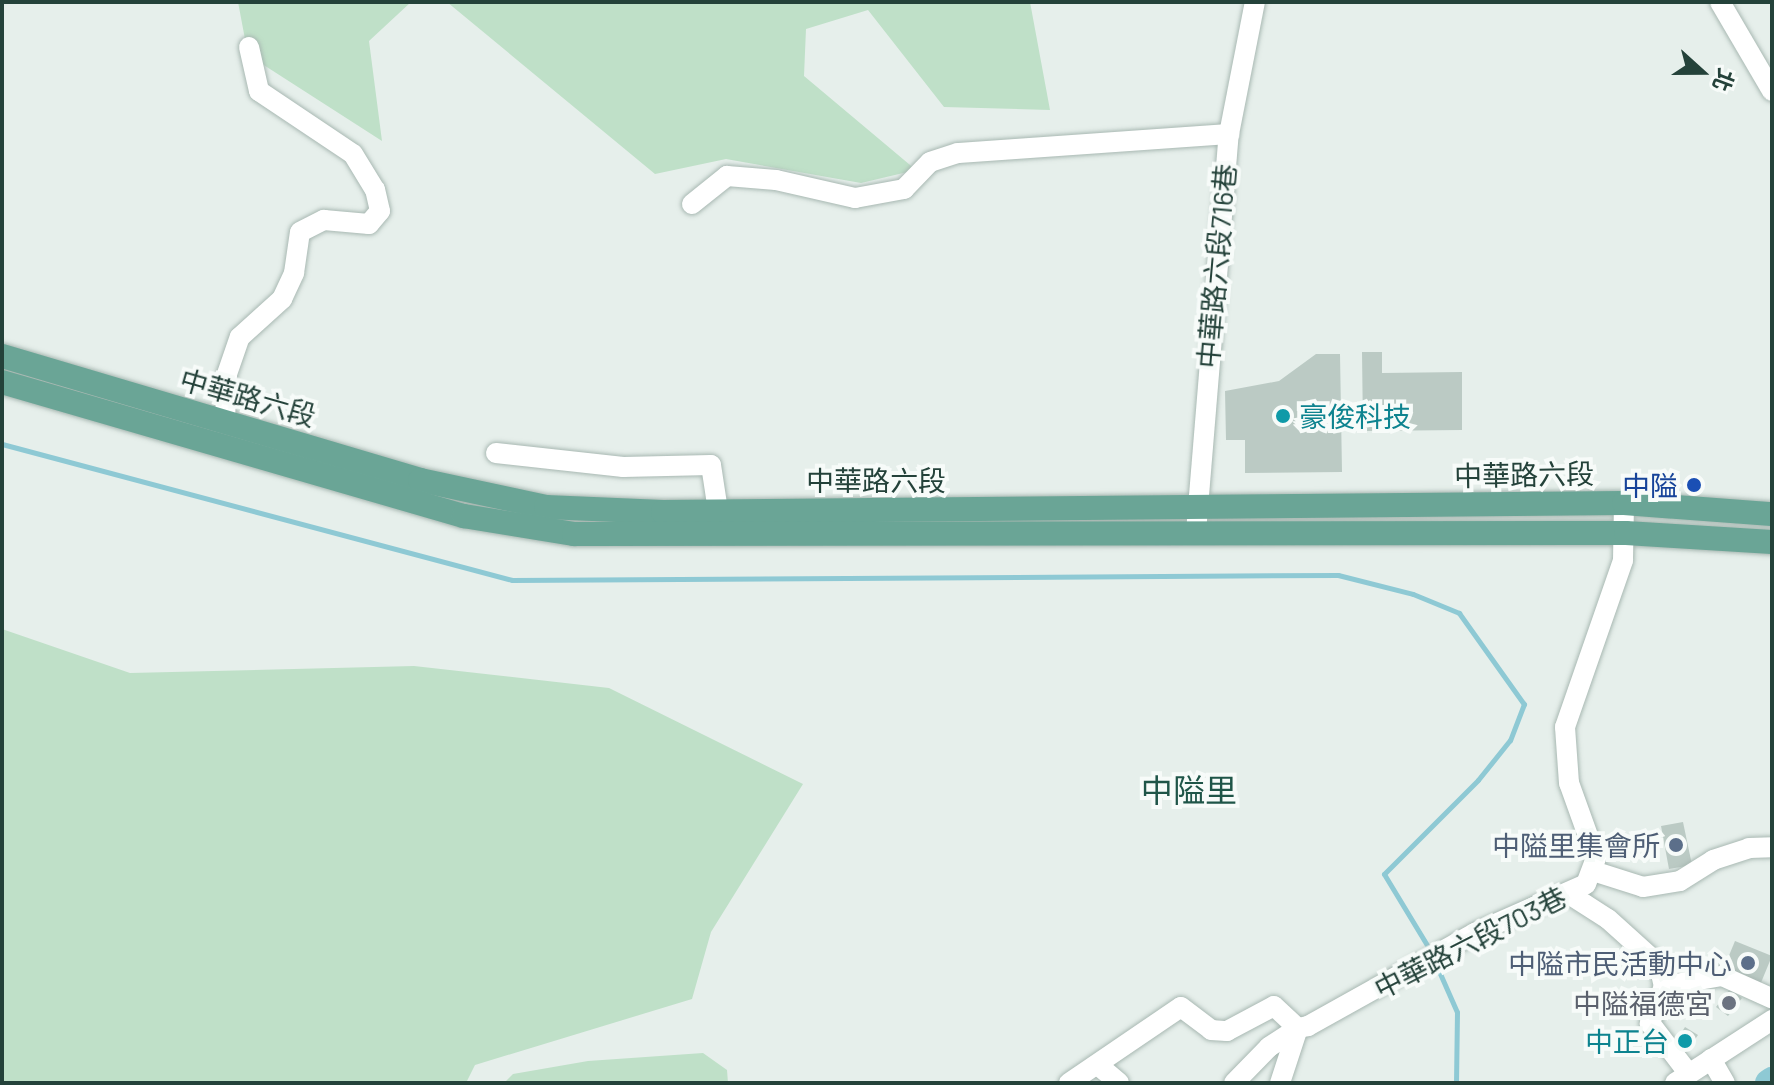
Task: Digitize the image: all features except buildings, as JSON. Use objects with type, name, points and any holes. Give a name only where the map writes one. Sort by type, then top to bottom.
[{"type":"main road","name":"中華路六段","points":[[2,356],[501,499],[606,511],[1197,520],[1626,533],[1772,542]]},
{"type":"main road","name":"中華路六段","points":[[2,382],[422,505],[541,530],[666,535],[1197,520],[1624,503],[1772,514]]},
{"type":"street","name":"中華路六段716巷","points":[[1197,520],[1229,134],[1255,2]]},
{"type":"street","points":[[1720,2],[1772,91]]},
{"type":"street","points":[[225,420],[227,374],[240,337],[282,299],[294,273],[300,232],[324,220],[369,224],[380,211],[375,190],[353,154],[259,91],[249,47]]},
{"type":"street","points":[[692,204],[727,176],[776,180],[855,198],[904,189],[930,162],[958,153],[1229,134]]},
{"type":"street","points":[[496,453],[623,467],[711,465],[718,511]]},
{"type":"street","name":"中華路六段703巷","points":[[1234,1083],[1269,1047],[1298,1028],[1475,933],[1586,884],[1593,871],[1592,843],[1569,783],[1565,727],[1607,614],[1626,533],[1624,503]]},
{"type":"street","points":[[1593,871],[1643,887],[1680,881],[1713,860],[1749,848],[1772,847]]},
{"type":"street","points":[[1569,894],[1642,948],[1659,965],[1664,986],[1650,1023],[1682,1078],[1772,1020]]},
{"type":"street","points":[[1664,986],[1722,976],[1771,998]]},
{"type":"street","points":[[1069,1083],[1099,1066],[1181,1007],[1211,1030],[1227,1031],[1274,1006],[1298,1028],[1280,1083]]},
{"type":"street","points":[[1711,1059],[1725,1083]]},
{"type":"street","points":[[1099,1066],[1119,1083]]},
{"type":"green space","points":[[238,2],[411,2],[369,41],[382,141],[248,55]]},
{"type":"green space","points":[[447,2],[1030,2],[1050,110],[944,107],[868,10],[806,29],[804,76],[916,170],[861,183],[726,159],[655,174]]},
{"type":"green space","points":[[2,629],[130,673],[414,666],[609,688],[803,784],[711,932],[692,999],[475,1065],[466,1083],[2,1083]]},
{"type":"green space","points":[[703,1053],[727,1070],[728,1083],[504,1083],[513,1074],[588,1061]]},
{"type":"waterway","points":[[2,444],[512,580],[1338,575],[1413,594],[1459,613],[1524,704],[1510,740],[1478,780],[1384,874],[1427,945]]},
{"type":"waterway","points":[[1438,969],[1457,1012],[1456,1083]]},
{"type":"place","name":"豪俊科技","points":[[1283,416]]},
{"type":"place","name":"中隘","points":[[1694,485]]},
{"type":"place","name":"中隘里集會所","points":[[1676,845]]},
{"type":"place","name":"中隘市民活動中心","points":[[1748,963]]},
{"type":"place","name":"中隘福德宮","points":[[1729,1003]]},
{"type":"place","name":"中正台","points":[[1685,1041]]},
{"type":"district","name":"中隘里","points":[[1189,789]]}]
